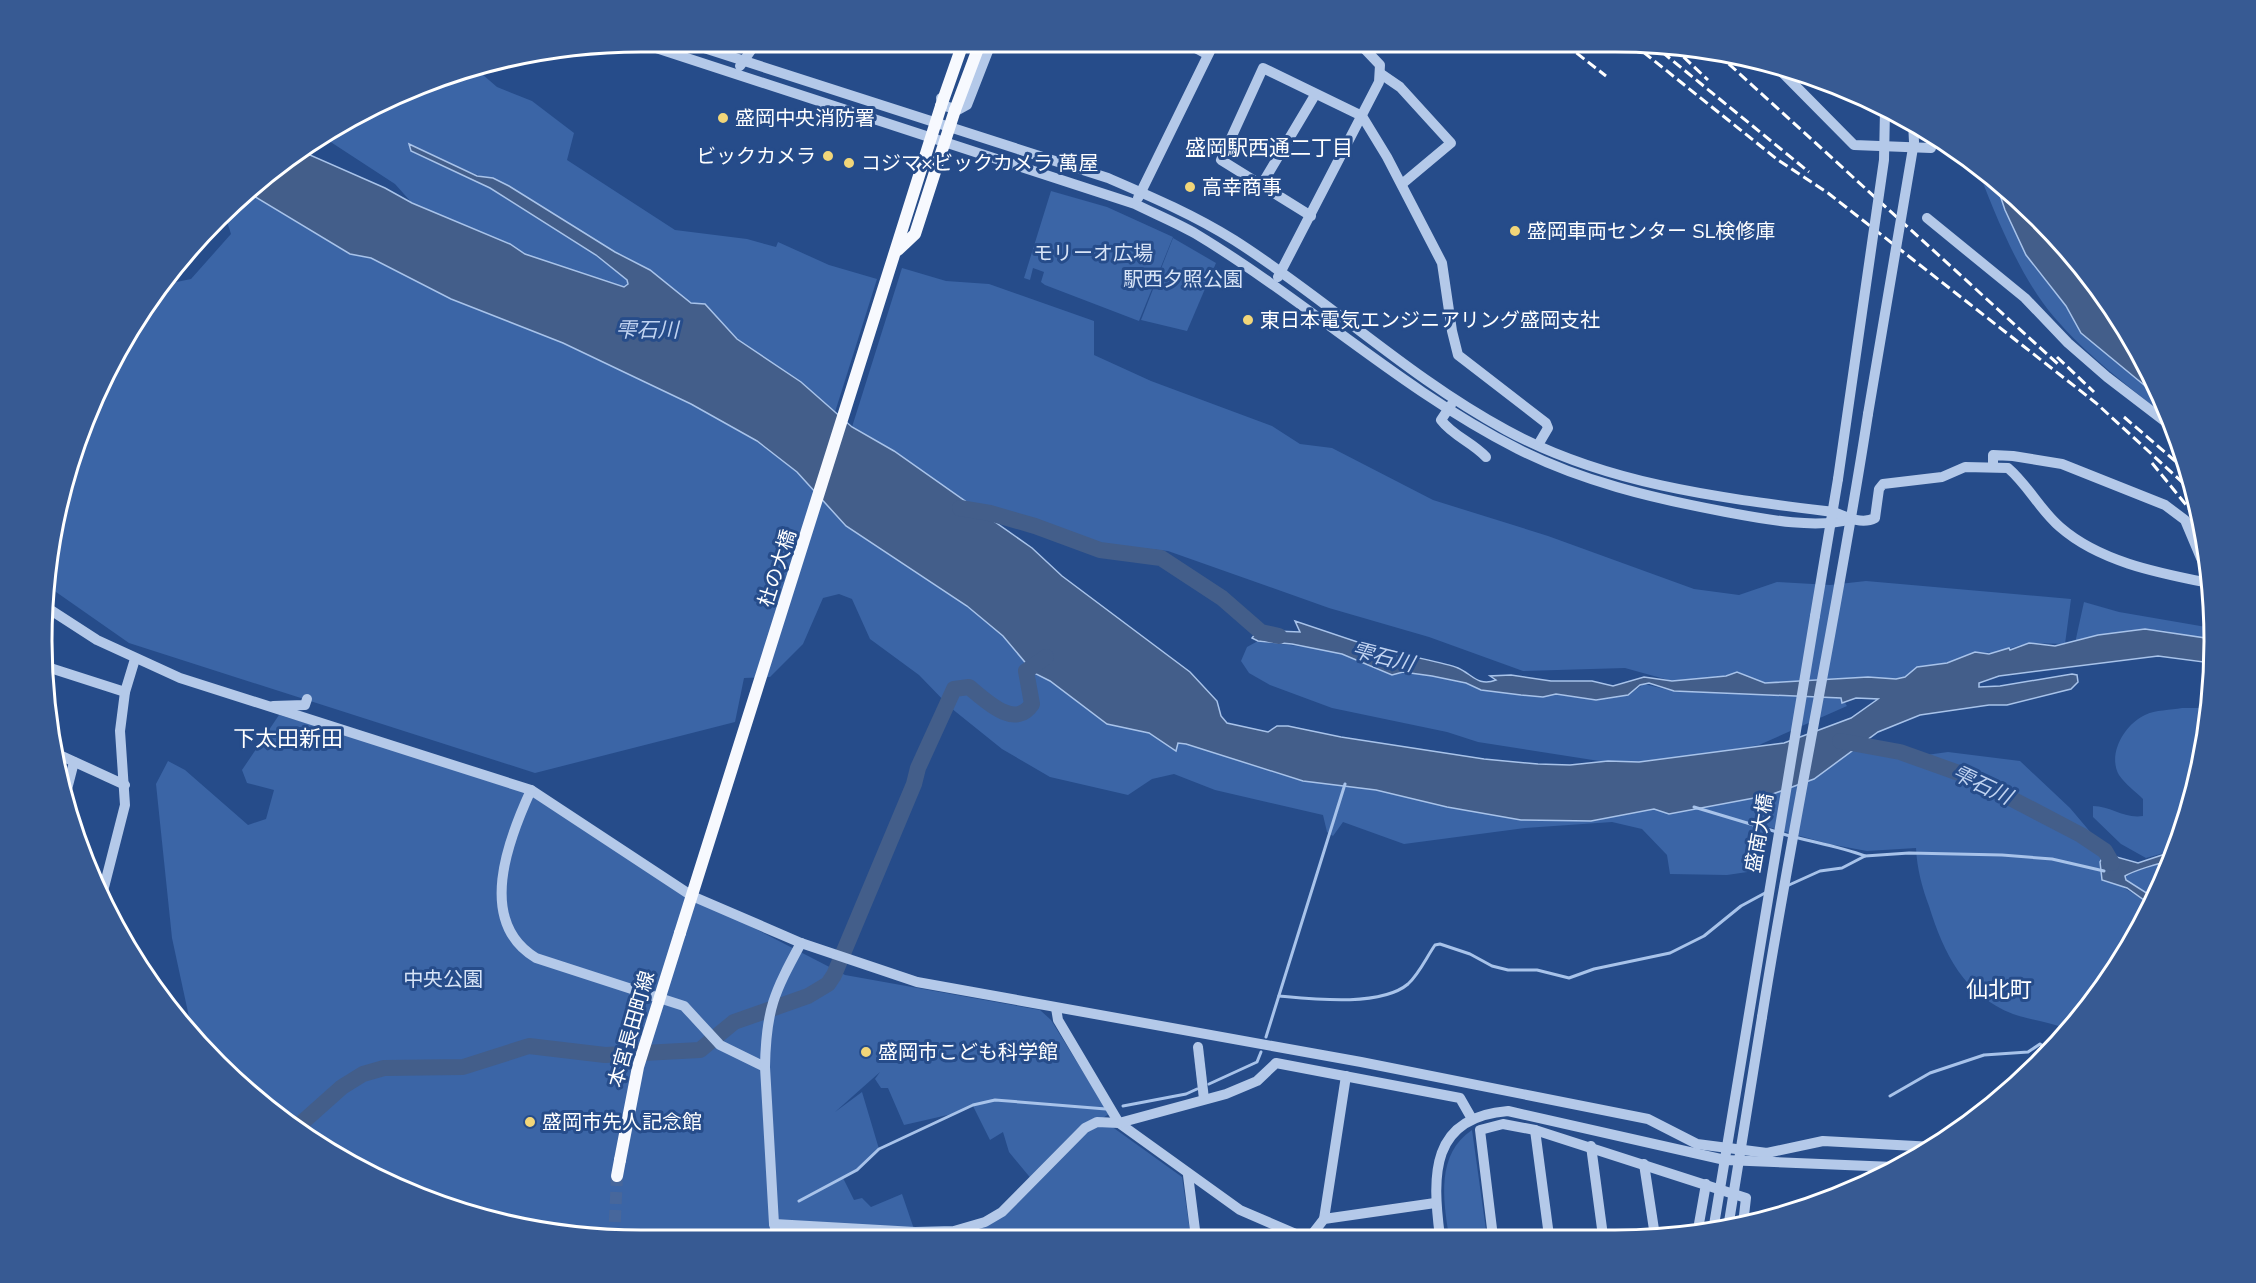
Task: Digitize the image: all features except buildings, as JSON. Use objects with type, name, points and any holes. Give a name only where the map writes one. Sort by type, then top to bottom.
[{"type":"main road","points":[[897,251],[941,106],[961,52]]},
{"type":"main road","points":[[897,251],[915,234],[949,127],[977,52]]},
{"type":"main road","name":"杜の大橋","points":[[692,896],[897,251]]},
{"type":"main road","name":"本宮長田町線","points":[[617,1176],[638,1067],[692,896]]},
{"type":"street","points":[[669,52],[1135,204],[1195,234],[1273,285],[1377,361],[1451,404],[1538,446],[1589,466],[1665,489],[1834,512],[1852,519],[1870,521],[1875,518],[1879,489],[1883,484],[1942,477],[1965,467],[2008,468],[2059,527],[2081,542],[2138,566],[2200,581]]},
{"type":"street","points":[[715,52],[1108,178],[1188,213],[1235,241],[1280,273],[1451,404],[1518,449],[1569,471],[1629,490],[1738,514],[1831,525],[1852,519]]},
{"type":"street","points":[[735,73],[750,52]]},
{"type":"street","points":[[960,52],[940,100],[942,105],[958,110],[967,105],[988,52]]},
{"type":"street","points":[[1135,204],[1209,52]]},
{"type":"street","points":[[1273,285],[1311,216],[1382,74],[1380,65],[1368,52]]},
{"type":"street","points":[[1311,216],[1221,160],[1263,68],[1362,116],[1402,184],[1443,263],[1452,331],[1458,355],[1546,423],[1548,428],[1538,446]]},
{"type":"street","points":[[1382,74],[1400,87],[1451,143],[1402,184]]},
{"type":"street","points":[[1789,80],[1854,145],[1931,148]]},
{"type":"street","points":[[1262,184],[1315,95]]},
{"type":"street","name":"盛南大橋","points":[[1715,1221],[1766,898],[1834,512],[1884,160],[1885,118]]},
{"type":"street","name":"盛南大橋","points":[[1729,1219],[1780,900],[1852,519],[1914,134]]},
{"type":"street","points":[[1927,218],[2025,298],[2068,343],[2107,377],[2159,417]]},
{"type":"street","points":[[1451,404],[1441,420],[1448,430],[1477,447],[1486,457]]},
{"type":"street","points":[[1992,466],[1993,455],[2061,464],[2165,505],[2186,520],[2194,541]]},
{"type":"street","points":[[54,612],[97,640],[180,678],[531,790],[692,896],[801,943],[917,982],[1361,1062],[1648,1119],[1697,1144],[1767,1154],[1823,1141],[1918,1146]]},
{"type":"street","points":[[105,884],[123,815],[125,785],[119,743],[125,692],[135,659]]},
{"type":"street","points":[[53,669],[125,692]]},
{"type":"street","points":[[271,707],[278,704],[305,705],[307,699]]},
{"type":"street","points":[[64,757],[125,785]]},
{"type":"street","points":[[70,779],[74,762]]},
{"type":"street","points":[[531,790],[503,862],[505,918],[509,932],[516,942],[537,958],[684,1006],[716,1041],[765,1067]]},
{"type":"street","points":[[776,1230],[765,1067],[768,1019],[775,991],[801,943]]},
{"type":"street","points":[[1056,1008],[1058,1020],[1119,1123],[1188,1175],[1240,1210],[1287,1230]]},
{"type":"street","points":[[1198,1047],[1204,1098]]},
{"type":"street","points":[[957,1230],[985,1222],[1002,1212],[1085,1128],[1097,1122],[1119,1123],[1204,1098],[1226,1094],[1257,1081],[1276,1063],[1460,1098],[1472,1119]]},
{"type":"street","points":[[1315,1230],[1324,1219],[1346,1076]]},
{"type":"street","points":[[1439,1230],[1435,1176],[1442,1152],[1448,1140],[1472,1119],[1489,1112],[1508,1111],[1725,1160],[1882,1167]]},
{"type":"street","points":[[1492,1230],[1479,1130],[1503,1124],[1535,1130],[1591,1146],[1746,1198],[1744,1215]]},
{"type":"street","points":[[1535,1130],[1548,1230]]},
{"type":"street","points":[[1591,1146],[1602,1230]]},
{"type":"street","points":[[1644,1164],[1656,1229]]},
{"type":"street","points":[[1188,1175],[1195,1230]]},
{"type":"street","points":[[1700,1224],[1706,1184]]},
{"type":"street","points":[[1324,1219],[1436,1203]]},
{"type":"street","points":[[774,1224],[880,1230]]},
{"type":"green space","points":[[483,75],[497,87],[532,101],[574,133],[567,160],[675,230],[747,239],[776,247],[778,242],[829,265],[877,279],[835,412],[736,339],[705,304],[691,303],[650,270],[615,252],[509,186],[411,151],[490,188],[596,255],[627,280],[628,284],[624,287],[525,254],[510,244],[412,203],[395,184],[330,142],[381,113],[416,97]]},
{"type":"green space","points":[[1983,182],[2001,197],[2026,255],[2066,306],[2081,333],[2145,386],[2155,408],[2094,358],[2054,317],[2042,302],[2020,265]]},
{"type":"green space","name":"モリーオ広場","points":[[1051,191],[1107,207],[1173,237],[1139,321],[1045,285],[1041,282],[1044,272],[1033,268],[1030,280],[1024,278]]},
{"type":"green space","points":[[255,197],[350,254],[371,258],[451,299],[563,343],[691,404],[757,442],[797,472],[846,526],[967,606],[1003,636],[1034,673],[1050,681],[1107,724],[1149,733],[1176,750],[1178,743],[1186,744],[1303,781],[1376,790],[1447,807],[1521,820],[1591,821],[1655,809],[1669,814],[1770,795],[1814,779],[1864,743],[1900,749],[1919,756],[1948,752],[2020,761],[2070,808],[2103,847],[2094,849],[2104,855],[2100,862],[2101,874],[2144,900],[2104,969],[2060,1027],[2013,1014],[1996,1006],[1981,996],[1958,971],[1935,924],[1924,892],[1916,848],[1867,851],[1829,844],[1768,827],[1761,870],[1727,875],[1670,874],[1667,855],[1642,829],[1612,822],[1525,828],[1404,844],[1343,822],[1333,836],[1327,832],[1323,815],[1215,790],[1174,774],[1152,779],[1128,795],[1050,777],[1002,749],[951,708],[919,675],[870,639],[852,599],[839,594],[823,598],[803,644],[770,677],[744,678],[735,722],[535,773],[129,643],[55,591],[64,527],[73,489],[97,416],[131,347],[174,282],[191,279],[231,234],[227,223]]},
{"type":"green space","name":"駅西夕照公園","points":[[1173,238],[1216,263],[1187,331],[1141,320]]},
{"type":"green space","points":[[902,268],[946,281],[989,284],[1094,321],[1094,355],[1151,381],[1272,426],[1300,444],[1332,448],[1433,500],[1548,536],[1694,589],[1739,595],[1777,582],[1830,585],[1866,581],[2071,599],[2065,644],[2029,643],[1993,653],[1975,652],[1947,663],[1921,666],[1905,677],[1896,679],[1868,677],[1765,683],[1737,673],[1672,681],[1625,668],[1523,671],[1429,637],[1329,608],[1168,551],[1095,543],[1061,530],[976,509],[894,451],[852,427]]},
{"type":"green space","points":[[2084,602],[2119,612],[2203,626],[2204,637],[2191,637],[2157,630],[2104,634],[2075,643]]},
{"type":"green space","points":[[1258,641],[1342,654],[1392,675],[1403,672],[1432,676],[1466,683],[1481,690],[1543,697],[1556,694],[1596,700],[1628,695],[1644,684],[1673,691],[1842,698],[1847,706],[1759,745],[1663,761],[1612,763],[1478,742],[1447,732],[1332,708],[1270,685],[1249,673],[1241,661],[1247,647]]},
{"type":"green space","points":[[2199,708],[2192,756],[2172,831],[2164,853],[2146,858],[2121,844],[2093,817],[2093,806],[2130,816],[2143,816],[2143,799],[2119,775],[2115,758],[2125,732],[2138,719],[2153,712]]},
{"type":"green space","name":"中央公園","points":[[279,715],[531,790],[692,896],[845,975],[1040,1010],[1051,1020],[1109,1114],[1098,1121],[1111,1126],[1182,1177],[1190,1230],[929,1230],[985,1222],[1033,1181],[1009,1152],[1003,1132],[990,1140],[973,1106],[952,1114],[904,1125],[888,1088],[881,1088],[875,1079],[880,1072],[835,1112],[862,1092],[879,1149],[857,1170],[843,1178],[854,1200],[862,1198],[871,1207],[902,1194],[914,1230],[642,1230],[565,1225],[527,1219],[452,1199],[381,1170],[347,1152],[283,1109],[225,1058],[189,1018],[172,938],[156,784],[168,761],[185,770],[248,825],[266,819],[274,790],[247,783],[242,770]]},
{"type":"green space","points":[[2160,864],[2147,893],[2126,880],[2127,874]]},
{"type":"green space","points":[[1472,1130],[1486,1230],[1448,1230],[1444,1193],[1445,1178],[1447,1164],[1460,1140]]},
{"type":"water","name":"雫石川","points":[[409,144],[477,176],[493,178],[509,186],[615,252],[650,270],[691,303],[705,304],[737,339],[801,382],[852,427],[894,451],[1032,548],[1062,576],[1190,672],[1217,701],[1221,716],[1227,723],[1268,732],[1277,726],[1288,726],[1341,737],[1484,759],[1570,765],[1608,761],[1639,762],[1784,743],[1851,718],[1878,699],[1856,698],[1842,703],[1841,698],[1674,691],[1649,683],[1640,685],[1628,695],[1596,700],[1556,694],[1543,697],[1521,695],[1481,690],[1466,683],[1432,676],[1403,672],[1392,675],[1342,654],[1292,644],[1258,641],[1252,638],[1262,626],[1275,631],[1300,632],[1295,621],[1396,655],[1402,654],[1453,666],[1484,682],[1496,680],[1490,676],[1511,675],[1551,681],[1592,681],[1613,686],[1644,677],[1672,681],[1726,676],[1737,672],[1765,683],[1868,677],[1896,679],[1905,677],[1917,667],[1947,663],[1975,652],[1989,654],[2029,643],[2055,646],[2098,635],[2145,629],[2204,638],[2203,662],[2158,656],[1999,676],[1979,683],[1979,687],[2000,686],[2072,674],[2077,675],[2078,682],[2071,689],[2007,705],[1989,705],[1920,715],[1878,732],[1814,779],[1770,795],[1669,814],[1654,809],[1591,821],[1521,820],[1447,807],[1376,790],[1303,781],[1186,744],[1178,743],[1176,751],[1149,733],[1107,724],[1050,681],[1034,673],[1003,636],[967,606],[846,526],[797,472],[757,441],[691,404],[563,343],[451,299],[371,258],[350,254],[255,197],[310,155],[385,188],[412,203],[510,244],[525,254],[624,287],[628,284],[627,280],[596,255],[490,188],[411,151]]},
{"type":"water","points":[[2001,197],[2031,225],[2082,283],[2125,347],[2145,386],[2081,333],[2066,306],[2026,255]]},
{"type":"water","points":[[2106,845],[2109,855],[2138,863],[2164,854],[2160,863],[2125,876],[2126,880],[2147,893],[2144,900],[2127,888],[2102,880],[2100,862],[2104,855],[2093,849]]},
{"type":"waterway","name":"雫石川","points":[[960,508],[990,513],[1035,526],[1100,550],[1161,558],[1222,598],[1261,632],[1279,636]]},
{"type":"waterway","points":[[302,1123],[342,1087],[363,1074],[384,1068],[463,1067],[529,1046],[605,1055],[700,1050],[734,1022],[808,996],[828,984],[834,975],[914,784],[918,768],[954,689],[969,687],[1000,710],[1009,714],[1017,714],[1025,711],[1032,704],[1026,671],[1046,657]]},
{"type":"waterway","name":"雫石川","points":[[1840,741],[1900,752],[1970,777],[2081,835],[2105,851],[2112,863]]},
{"type":"waterway","points":[[1266,1037],[1345,784]]},
{"type":"waterway","points":[[1694,807],[1777,832]]},
{"type":"waterway","points":[[1783,834],[1865,856]]},
{"type":"waterway","points":[[1789,885],[1820,871],[1842,868],[1865,856],[1909,853],[2002,855],[2052,859],[2104,871]]},
{"type":"waterway","points":[[1279,996],[1346,1000],[1381,996],[1408,984],[1435,945],[1440,944],[1470,954],[1492,966],[1508,970],[1537,970],[1569,978],[1594,969],[1670,953],[1704,936],[1741,906],[1765,893]]},
{"type":"waterway","points":[[1890,1096],[1930,1073],[1984,1055],[2028,1052],[2040,1044],[2042,1046]]},
{"type":"waterway","points":[[1209,1084],[1257,1062],[1261,1052]]},
{"type":"waterway","points":[[1123,1106],[1186,1094],[1197,1089]]},
{"type":"waterway","points":[[799,1201],[857,1170],[879,1149],[973,1105],[995,1100],[1106,1109]]},
{"type":"tunnel","points":[[615,1229],[617,1176]]},
{"type":"railway","points":[[1575,52],[1606,76]]},
{"type":"railway","points":[[1645,54],[1778,160],[1828,193],[2096,403],[2181,481]]},
{"type":"railway","points":[[1666,55],[1809,172]]},
{"type":"railway","points":[[1684,57],[1708,80]]},
{"type":"railway","points":[[1729,64],[2059,365]]},
{"type":"railway","points":[[2057,357],[2094,392]]},
{"type":"railway","points":[[2124,417],[2174,460]]},
{"type":"railway","points":[[2152,463],[2187,506]]},
{"type":"place","name":"盛岡中央消防署","points":[[723,118]]},
{"type":"place","name":"ビックカメラ","points":[[828,156]]},
{"type":"place","name":"コジマ×ビックカメラ 萬屋","points":[[849,163]]},
{"type":"place","name":"高幸商事","points":[[1190,187]]},
{"type":"place","name":"盛岡車両センター SL検修庫","points":[[1515,231]]},
{"type":"place","name":"東日本電気エンジニアリング盛岡支社","points":[[1248,320]]},
{"type":"place","name":"盛岡市こども科学館","points":[[866,1052]]},
{"type":"place","name":"盛岡市先人記念館","points":[[530,1122]]},
{"type":"district","name":"盛岡駅西通二丁目","points":[[1269,148]]},
{"type":"district","name":"下太田新田","points":[[288,738]]},
{"type":"district","name":"仙北町","points":[[1999,989]]}]
